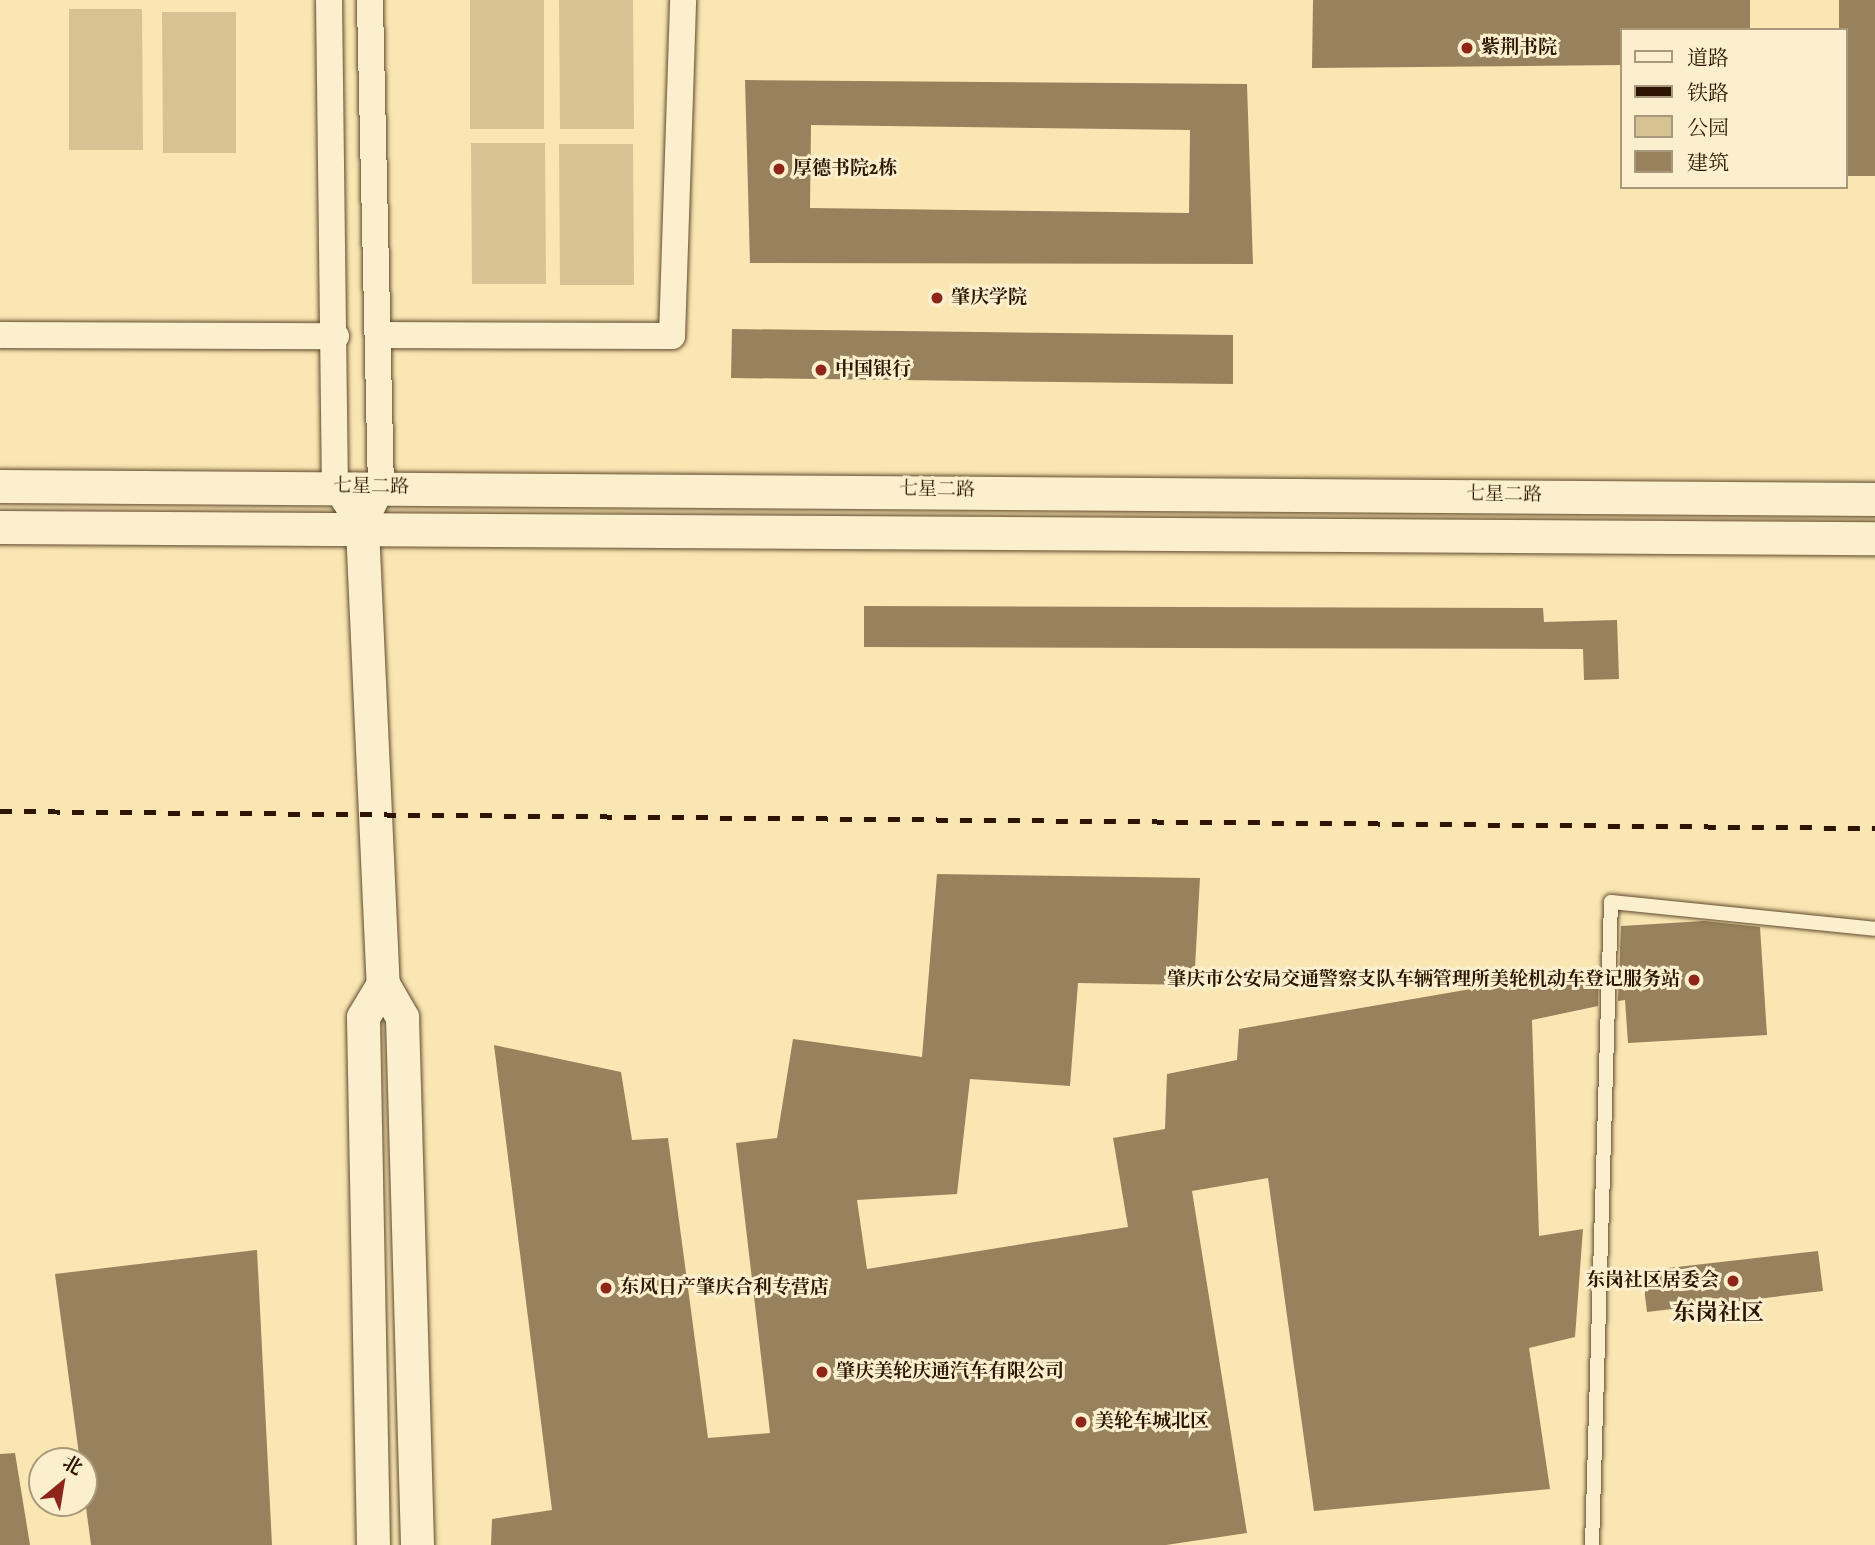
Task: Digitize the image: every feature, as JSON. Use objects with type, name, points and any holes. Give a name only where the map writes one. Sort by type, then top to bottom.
[{"type":"street","points":[[329,0],[336,336],[335,486],[362,528]]},
{"type":"street","points":[[370,0],[381,488],[362,528],[383,984],[402,1017],[417,1545]]},
{"type":"street","points":[[378,335],[672,335],[683,0]]},
{"type":"street","points":[[0,335],[336,336]]},
{"type":"street","name":"七星二路","points":[[0,486],[335,486],[1875,499]]},
{"type":"street","points":[[1606,496],[1608,536]]},
{"type":"street","name":"七星二路","points":[[0,527],[1875,538]]},
{"type":"street","points":[[373,1545],[363,1017],[383,984]]},
{"type":"lane","points":[[1592,1545],[1611,902],[1875,929]]},
{"type":"green space","points":[[470,0],[544,0],[544,129],[470,129]]},
{"type":"green space","points":[[559,0],[633,0],[634,129],[560,129]]},
{"type":"green space","points":[[69,9],[142,9],[143,150],[69,150]]},
{"type":"green space","points":[[162,12],[236,12],[236,153],[163,153]]},
{"type":"green space","points":[[471,143],[545,143],[546,284],[472,284]]},
{"type":"green space","points":[[559,144],[633,144],[634,285],[560,285]]},
{"type":"building","name":"紫荆书院","points":[[1313,0],[1750,0],[1750,28],[1619,28],[1619,65],[1312,68]]},
{"type":"building","points":[[1839,0],[1875,0],[1875,176],[1847,176],[1847,28],[1839,28]]},
{"type":"building","name":"厚德书院2栋","points":[[745,80],[1247,84],[1253,264],[750,263]],"holes":[[[811,125],[1190,130],[1189,213],[810,208]]]},
{"type":"building","points":[[732,329],[1233,335],[1233,384],[731,378]]},
{"type":"building","points":[[864,606],[1543,608],[1544,622],[1617,620],[1619,679],[1584,680],[1583,649],[864,647]]},
{"type":"building","points":[[937,874],[1200,878],[1194,985],[1078,983],[1070,1086],[970,1079],[957,1194],[857,1200],[867,1269],[1128,1227],[1113,1138],[1165,1129],[1167,1074],[1237,1060],[1239,1029],[1599,967],[1598,1006],[1532,1020],[1539,1236],[1583,1229],[1575,1337],[1529,1348],[1550,1489],[1314,1511],[1268,1178],[1192,1191],[1247,1533],[1166,1545],[491,1545],[492,1519],[552,1510],[494,1045],[621,1072],[632,1140],[668,1138],[708,1438],[770,1433],[736,1143],[777,1138],[793,1039],[922,1057]]},
{"type":"building","name":"肇庆市公安局交通警察支队车辆管理所美轮机动车登记服务站","points":[[1704,921],[1760,927],[1767,1035],[1628,1043],[1625,1000],[1618,1001],[1621,926]]},
{"type":"building","points":[[257,1250],[272,1545],[91,1545],[87,1517],[98,1517],[98,1447],[78,1447],[55,1274]]},
{"type":"building","name":"东岗社区居委会","points":[[1818,1251],[1823,1291],[1647,1312],[1642,1271]]},
{"type":"building","points":[[15,1453],[30,1545],[0,1545],[0,1454]]},
{"type":"railway","points":[[0,811],[1875,828]]},
{"type":"place","name":"紫荆书院","points":[[1467,48]]},
{"type":"place","name":"厚德书院2栋","points":[[779,169]]},
{"type":"place","name":"肇庆学院","points":[[937,298]]},
{"type":"place","name":"中国银行","points":[[821,370]]},
{"type":"place","name":"肇庆市公安局交通警察支队车辆管理所美轮机动车登记服务站","points":[[1694,980]]},
{"type":"place","name":"东岗社区居委会","points":[[1733,1281]]},
{"type":"place","name":"东风日产肇庆合利专营店","points":[[606,1288]]},
{"type":"place","name":"肇庆美轮庆通汽车有限公司","points":[[822,1372]]},
{"type":"place","name":"美轮车城北区","points":[[1081,1422]]},
{"type":"district","name":"东岗社区","points":[[1718,1313]]}]
